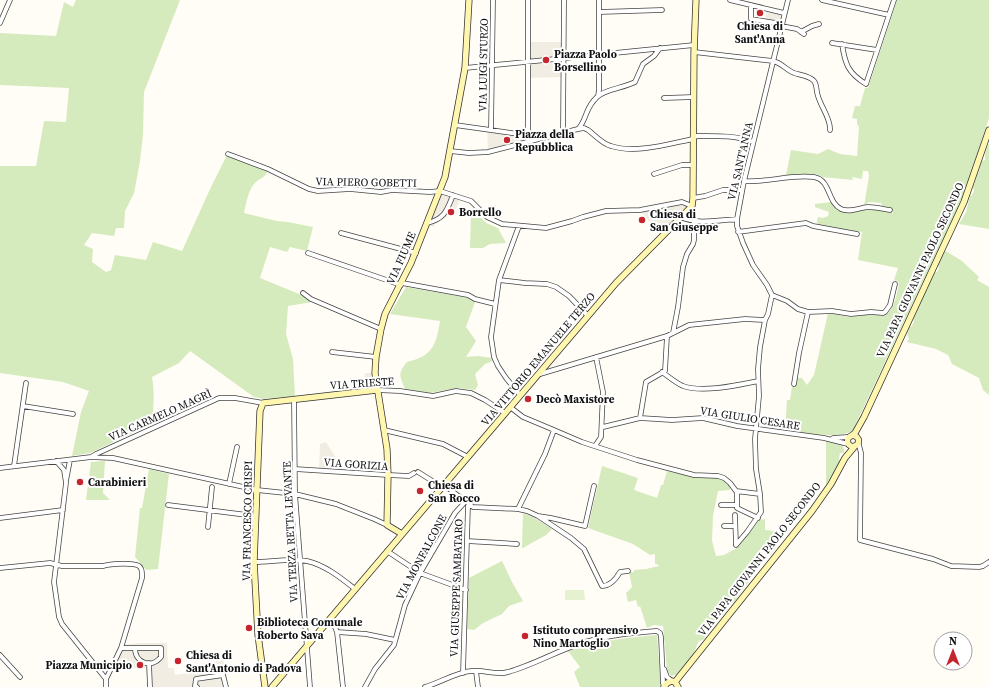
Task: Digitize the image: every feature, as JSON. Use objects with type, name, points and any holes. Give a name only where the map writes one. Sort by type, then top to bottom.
[{"type":"street","points":[[0,23],[10,0]]},
{"type":"street","name":"VIA FIUME","points":[[387,525],[387,449],[377,390],[375,373],[376,357],[385,314],[416,252],[445,177],[465,68],[470,0]]},
{"type":"street","name":"VIA LUIGI STURZO","points":[[491,130],[493,0]]},
{"type":"street","points":[[528,0],[528,141]]},
{"type":"street","points":[[563,132],[564,0]]},
{"type":"street","points":[[598,96],[599,0]]},
{"type":"street","points":[[692,206],[696,0]]},
{"type":"street","points":[[730,0],[742,1],[751,5],[784,13]]},
{"type":"street","name":"VIA SANT'ANNA","points":[[772,295],[753,265],[738,232],[737,219],[753,142],[788,0]]},
{"type":"street","points":[[822,0],[889,15]]},
{"type":"street","points":[[842,44],[844,58],[849,70],[858,79],[866,84],[894,0]]},
{"type":"street","points":[[751,5],[751,19],[797,29],[803,33],[812,26],[819,24]]},
{"type":"street","points":[[599,12],[662,10]]},
{"type":"street","points":[[832,43],[877,50]]},
{"type":"street","points":[[465,68],[694,45]]},
{"type":"street","points":[[578,129],[582,125],[587,112],[598,96],[604,92],[622,88],[635,82],[643,64],[654,56],[660,48]]},
{"type":"street","points":[[694,52],[773,61],[780,63],[789,70],[814,80],[819,100],[830,125],[830,130]]},
{"type":"street","points":[[664,98],[694,97]]},
{"type":"street","points":[[455,125],[527,134],[542,138]]},
{"type":"street","points":[[450,151],[469,153],[488,152],[563,132],[584,128],[611,146],[638,149],[653,148],[693,139],[696,136],[721,137],[753,142]]},
{"type":"street","name":"VIA PAPA GIOVANNI PAOLO SECONDO","points":[[864,417],[968,191],[989,130]]},
{"type":"street","name":"VIA PIERO GOBETTI","points":[[228,154],[268,169],[309,189],[318,191],[350,189],[381,192],[392,190],[430,192],[440,191],[471,201],[491,220],[502,224],[519,226],[546,228],[572,221],[582,216],[606,211],[640,210],[682,202],[692,206]]},
{"type":"street","points":[[654,174],[682,165],[693,165]]},
{"type":"street","points":[[744,181],[761,182],[788,177],[818,177],[825,183],[832,201],[840,208],[848,211],[870,207],[890,210]]},
{"type":"street","points":[[693,198],[723,190],[742,190]]},
{"type":"street","points":[[427,223],[433,222],[445,214],[453,195]]},
{"type":"street","name":"VIA VITTORIO EMANUELE TERZO","points":[[272,687],[307,644],[331,618],[621,277],[692,206]]},
{"type":"street","points":[[681,218],[694,221],[737,219]]},
{"type":"street","points":[[673,333],[683,267],[687,254],[694,240],[694,221]]},
{"type":"street","points":[[738,232],[806,223],[813,226],[857,234]]},
{"type":"street","points":[[519,226],[499,280],[491,337],[494,357],[506,378],[520,395]]},
{"type":"street","points":[[341,233],[416,252]]},
{"type":"street","points":[[308,252],[401,284],[468,295],[475,299],[495,304]]},
{"type":"street","points":[[499,280],[547,284],[556,287],[569,296],[588,316]]},
{"type":"street","points":[[735,515],[736,545],[758,518],[761,512],[756,469],[755,439],[759,396],[758,381],[760,347],[772,295],[787,301],[798,309],[808,312],[832,311],[851,314],[871,312],[882,313],[885,312],[890,305],[895,284]]},
{"type":"street","points":[[303,293],[311,299],[381,329]]},
{"type":"street","points":[[794,384],[808,312]]},
{"type":"street","points":[[538,374],[668,336],[689,325],[745,319],[765,320]]},
{"type":"street","points":[[640,418],[646,382],[665,371],[668,336]]},
{"type":"street","points":[[332,352],[376,357]]},
{"type":"street","points":[[595,446],[601,437],[603,392],[596,357]]},
{"type":"street","points":[[662,372],[683,386],[694,388],[729,387],[758,381]]},
{"type":"street","points":[[14,466],[26,382]]},
{"type":"street","name":"VIA TRIESTE","points":[[263,403],[377,390],[400,391],[433,396],[456,391],[471,393],[485,400],[504,413]]},
{"type":"street","name":"VIA CARMELO MAGRÌ","points":[[91,457],[103,450],[219,398],[249,399],[263,403]]},
{"type":"street","name":"VIA TERZA RETTA LEVANTE","points":[[294,399],[296,494],[310,687]]},
{"type":"street","name":"VIA FRANCESCO CRISPI","points":[[263,403],[260,411],[254,562],[258,635],[265,687]]},
{"type":"street","points":[[23,406],[73,414]]},
{"type":"street","points":[[510,407],[523,417],[595,446],[637,460],[694,475],[718,476],[728,480],[737,491],[760,494]]},
{"type":"street","points":[[864,417],[855,433],[850,436],[847,441],[860,446],[861,453],[860,540],[934,559],[951,566],[979,567],[989,562]]},
{"type":"street","points":[[854,444],[864,417]]},
{"type":"street","name":"VIA GIULIO CESARE","points":[[602,427],[640,418],[672,420],[703,418],[737,426],[824,438]]},
{"type":"street","points":[[384,430],[443,444],[468,457]]},
{"type":"street","points":[[518,509],[545,454],[554,430]]},
{"type":"street","points":[[824,438],[855,436],[854,444],[860,460]]},
{"type":"street","points":[[824,438],[854,444]]},
{"type":"street","name":"VIA PAPA GIOVANNI PAOLO SECONDO","points":[[676,684],[694,657],[818,502],[831,484],[854,444]]},
{"type":"street","points":[[229,484],[237,447]]},
{"type":"street","points":[[0,468],[91,457],[113,458],[257,490],[296,494],[336,504],[374,519],[402,534]]},
{"type":"street","points":[[70,460],[54,582],[59,617],[62,624],[106,679]]},
{"type":"street","points":[[56,461],[64,470],[66,483]]},
{"type":"street","name":"VIA GORIZIA","points":[[295,469],[409,476],[416,473],[443,486],[467,503]]},
{"type":"street","points":[[538,516],[585,526],[594,486]]},
{"type":"street","points":[[208,527],[212,487]]},
{"type":"street","points":[[737,491],[737,508],[758,518]]},
{"type":"street","points":[[467,503],[473,507],[518,509],[538,516],[571,538],[584,549],[602,586],[606,586],[611,583],[620,572],[628,571]]},
{"type":"street","name":"VIA GIUSEPPE SAMBATARO","points":[[463,673],[467,503]]},
{"type":"street","name":"VIA MONFALCONE","points":[[366,687],[375,669],[391,650],[409,594],[420,573],[455,513],[467,503]]},
{"type":"street","points":[[168,505],[256,516]]},
{"type":"street","points":[[721,505],[737,505]]},
{"type":"street","points":[[0,518],[63,510]]},
{"type":"street","points":[[724,526],[735,526]]},
{"type":"street","points":[[467,541],[518,544]]},
{"type":"street","points":[[387,551],[420,573],[466,590]]},
{"type":"street","points":[[254,562],[300,560],[308,562],[335,574],[355,589]]},
{"type":"street","points":[[0,568],[50,563],[62,566],[134,564],[142,570],[142,578],[121,648],[106,679],[106,687]]},
{"type":"street","points":[[331,618],[337,632],[343,687]]},
{"type":"street","points":[[425,687],[463,673],[476,671],[501,674],[585,642],[616,635],[657,631],[660,633],[661,637],[664,687]]},
{"type":"street","points":[[337,632],[366,634],[395,640]]},
{"type":"street","points":[[121,648],[135,648],[162,648],[161,657],[154,662],[149,663],[140,661],[135,653],[135,648]]},
{"type":"street","points":[[0,655],[20,677]]},
{"type":"street","points":[[149,663],[150,687]]},
{"type":"street","points":[[663,665],[667,677],[676,684]]},
{"type":"street","points":[[476,671],[478,687]]},
{"type":"street","points":[[197,687],[196,679],[223,675],[226,687]]},
{"type":"street","points":[[664,687],[666,683],[676,684]]},
{"type":"green space","points":[[76,0],[180,0],[144,92],[143,134],[140,161],[134,193],[125,211],[124,228],[116,228],[114,236],[92,233],[84,245],[93,249],[92,262],[106,272],[111,270],[115,255],[146,260],[153,242],[182,251],[227,155],[268,171],[250,190],[244,213],[277,221],[313,227],[307,251],[290,247],[287,252],[270,247],[260,278],[299,294],[312,302],[288,306],[286,334],[293,359],[295,396],[264,399],[254,397],[190,351],[179,363],[152,377],[154,398],[152,424],[90,453],[72,456],[81,412],[89,391],[63,382],[0,373],[0,166],[36,166],[44,121],[66,122],[69,88],[0,85],[0,33],[56,36],[64,2],[73,7]]},
{"type":"green space","points":[[897,0],[989,0],[989,118],[967,186],[959,205],[853,430],[840,435],[785,431],[787,400],[790,400],[792,386],[795,387],[797,378],[802,378],[807,385],[814,375],[828,313],[849,317],[870,314],[884,316],[893,306],[896,296],[899,282],[894,280],[898,268],[858,260],[862,232],[816,226],[818,217],[823,218],[828,216],[829,212],[815,207],[815,204],[831,202],[840,210],[845,212],[876,209],[893,213],[891,208],[882,206],[881,203],[869,202],[864,206],[869,176],[868,171],[863,171],[862,179],[852,177],[853,180],[822,177],[816,174],[786,175],[791,150],[818,154],[828,149],[840,154],[857,156],[859,127],[857,124],[857,119],[852,118],[855,106],[860,106],[865,88],[868,88]]},
{"type":"green space","points":[[989,143],[989,229],[959,224],[966,212],[970,196],[974,191],[973,187],[982,161],[985,160],[985,153]]},
{"type":"green space","points":[[473,208],[486,223],[498,228],[506,243],[490,244],[483,248],[470,248],[471,212]]},
{"type":"green space","points":[[946,251],[962,261],[979,277],[977,280],[989,287],[989,395],[983,390],[979,378],[952,364],[948,355],[936,349],[907,342],[909,338],[907,334],[908,328],[912,326],[914,322],[913,319],[934,273],[937,272],[939,268],[938,265],[944,252]]},
{"type":"green space","points":[[406,287],[469,298],[475,302],[466,327],[476,341],[466,357],[478,356],[492,358],[493,361],[485,364],[475,374],[478,385],[475,390],[458,388],[430,393],[405,389],[400,375],[402,369],[407,362],[416,360],[428,353],[432,348],[437,337],[440,321],[390,314]]},
{"type":"green space","points":[[826,441],[841,445],[844,449],[844,453],[840,453],[840,461],[826,485]]},
{"type":"green space","points":[[105,461],[103,493],[110,500],[86,500],[91,462]]},
{"type":"green space","points":[[602,466],[638,478],[634,490],[657,498],[667,471],[694,477],[718,477],[724,479],[730,485],[730,490],[718,491],[713,516],[712,541],[716,556],[724,555],[737,548],[759,520],[765,519],[765,530],[784,532],[783,534],[771,538],[771,544],[776,546],[770,555],[767,554],[767,552],[760,552],[758,567],[754,574],[751,575],[748,583],[734,602],[728,605],[728,609],[703,640],[699,641],[694,653],[679,674],[671,676],[667,670],[663,626],[654,625],[647,628],[640,606],[638,607],[636,600],[628,602],[626,593],[632,587],[629,572],[659,566],[655,564],[655,554],[650,555],[633,544],[588,528]]},
{"type":"green space","points":[[149,469],[169,474],[158,569],[146,570],[135,557],[140,508],[142,508]]},
{"type":"green space","points":[[523,513],[533,517],[552,529],[546,535],[522,548]]},
{"type":"green space","points":[[502,561],[523,601],[509,606],[502,614],[483,623],[474,630],[467,629],[469,578]]},
{"type":"green space","points":[[565,590],[584,590],[585,600],[565,600]]},
{"type":"green space","points":[[657,635],[661,687],[580,687],[574,672],[580,667],[568,651],[585,646],[590,649],[600,646],[601,642]]},
{"type":"shaded area","points":[[767,9],[784,13],[781,26],[765,23]]},
{"type":"shaded area","name":"Piazza Paolo Borsellino","points":[[528,42],[564,42],[564,77],[527,78]]},
{"type":"shaded area","name":"Piazza della Repubblica","points":[[487,129],[527,134],[528,141],[488,152]]},
{"type":"shaded area","points":[[440,191],[461,197],[456,209],[449,210],[447,217],[435,224],[434,227],[427,224]]},
{"type":"shaded area","points":[[682,202],[692,206],[661,236],[640,210]]},
{"type":"shaded area","points":[[365,373],[375,373],[377,390],[363,392]]},
{"type":"shaded area","points":[[326,442],[345,472],[319,470],[320,444]]},
{"type":"shaded area","name":"Piazza Municipio","points":[[138,643],[167,643],[168,668],[174,668],[175,675],[202,671],[201,664],[224,660],[228,687],[147,687],[146,668],[111,668],[122,645]]},
{"type":"place","name":"Chiesa di Sant'Anna","points":[[760,13]]},
{"type":"place","name":"Piazza Paolo Borsellino","points":[[546,60]]},
{"type":"place","name":"Piazza della Repubblica","points":[[507,140]]},
{"type":"place","name":"Borrello","points":[[451,212]]},
{"type":"place","name":"Chiesa di San Giuseppe","points":[[642,220]]},
{"type":"place","name":"Decò Maxistore","points":[[528,399]]},
{"type":"place","name":"Carabinieri","points":[[80,482]]},
{"type":"place","name":"Chiesa di San Rocco","points":[[420,491]]},
{"type":"place","name":"Biblioteca Comunale Roberto Sava","points":[[249,628]]},
{"type":"place","name":"Istituto comprensivo Nino Martoglio","points":[[525,636]]},
{"type":"place","name":"Chiesa di Sant'Antonio di Padova","points":[[178,661]]},
{"type":"place","name":"Piazza Municipio","points":[[140,665]]}]
